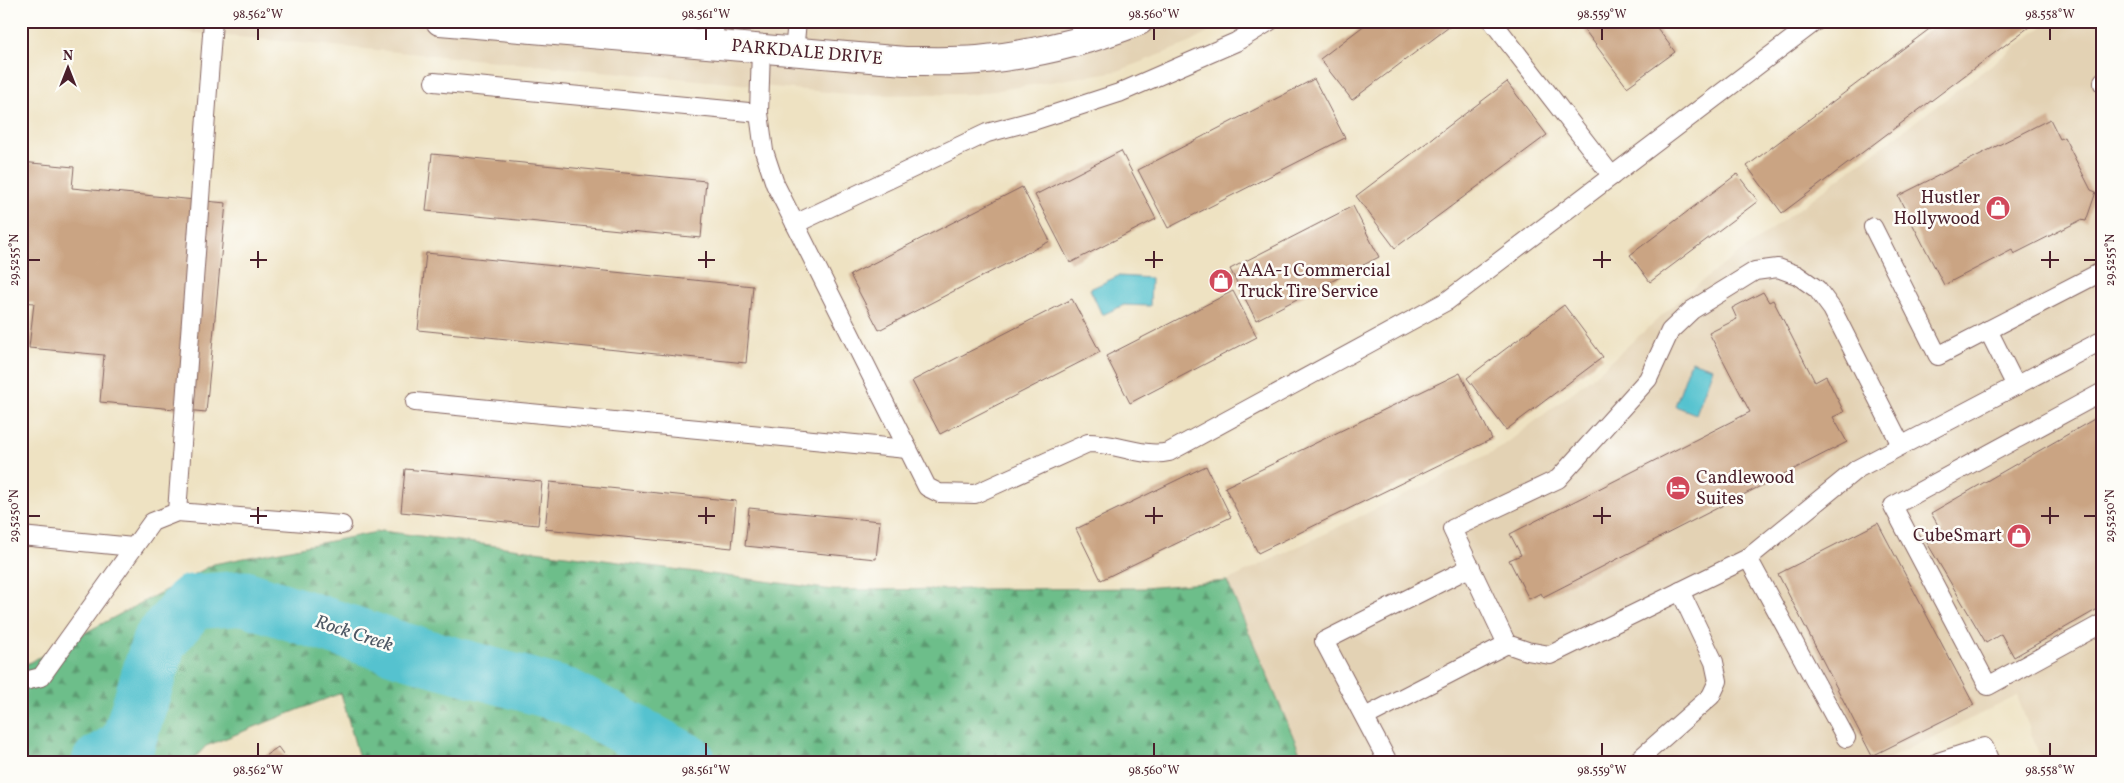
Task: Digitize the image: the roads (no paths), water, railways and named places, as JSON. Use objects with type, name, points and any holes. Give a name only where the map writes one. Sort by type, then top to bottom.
[{"type":"street","name":"PARKDALE DRIVE","points":[[442,21],[714,33],[761,49],[905,62],[978,60],[1044,50],[1104,35],[1139,21]]},
{"type":"lane","points":[[177,512],[214,21]]},
{"type":"lane","points":[[794,52],[797,21]]},
{"type":"lane","points":[[795,224],[987,133],[1036,120],[1119,93],[1236,42],[1270,21]]},
{"type":"lane","points":[[1492,21],[1612,176]]},
{"type":"lane","points":[[761,49],[759,113],[764,151],[775,184],[927,486],[939,493],[954,495],[974,494],[1088,444],[1101,444],[1147,454],[1169,452],[1447,301],[1816,21]]},
{"type":"lane","points":[[434,82],[759,113]]},
{"type":"lane","points":[[1873,227],[1938,356],[2103,271]]},
{"type":"lane","points":[[1901,445],[1832,309],[1817,289],[1797,274],[1778,268],[1755,272],[1692,310],[1670,331],[1648,380],[1558,479],[1452,529],[1508,644],[1527,651],[1550,655],[1748,558],[1857,469],[2103,340]]},
{"type":"lane","points":[[1988,330],[2016,386]]},
{"type":"lane","points":[[2103,392],[1893,506],[1988,686],[2103,623]]},
{"type":"lane","points":[[415,402],[907,449]]},
{"type":"lane","points":[[21,682],[41,677],[152,522],[177,512],[342,525]]},
{"type":"lane","points":[[21,536],[133,548]]},
{"type":"lane","points":[[1748,558],[1846,738]]},
{"type":"lane","points":[[1388,762],[1324,641],[1471,567]]},
{"type":"lane","points":[[1636,762],[1711,696],[1718,681],[1714,662],[1680,591]]},
{"type":"lane","points":[[1365,717],[1508,644]]},
{"type":"lane","points":[[1938,762],[1984,747],[1990,762]]},
{"type":"water","points":[[1118,276],[1151,278],[1150,306],[1124,305],[1102,315],[1090,289]]},
{"type":"water","points":[[1691,361],[1713,368],[1696,414],[1675,406]]},
{"type":"waterway","name":"Rock Creek","points":[[99,762],[127,745],[159,642],[192,602],[245,598],[403,650],[567,696],[689,762]]},
{"type":"place","name":"Hustler Hollywood","points":[[1998,208]]},
{"type":"place","name":"AAA-1 Commercial Truck Tire Service","points":[[1221,281]]},
{"type":"place","name":"Candlewood Suites","points":[[1678,488]]},
{"type":"place","name":"CubeSmart","points":[[2019,536]]}]
